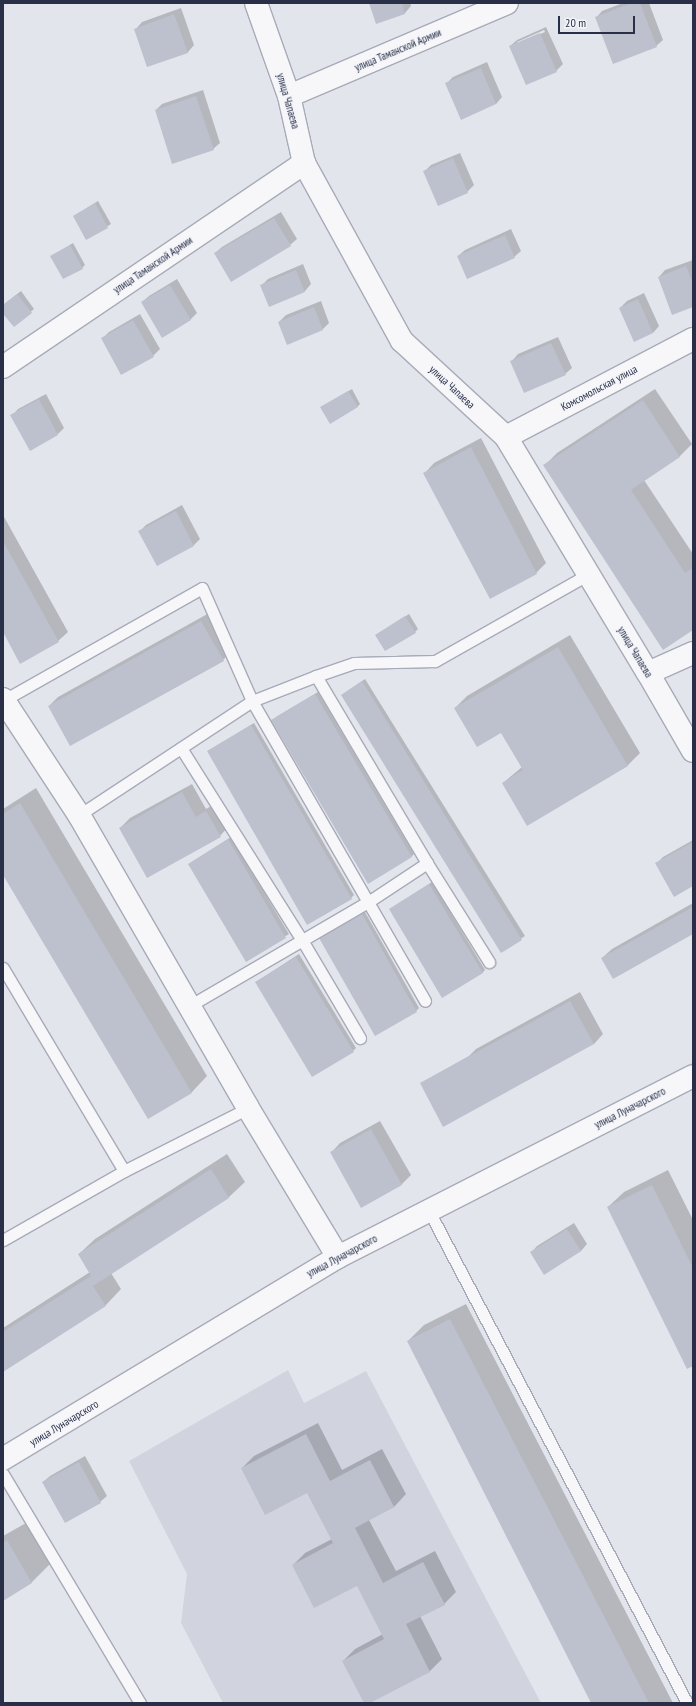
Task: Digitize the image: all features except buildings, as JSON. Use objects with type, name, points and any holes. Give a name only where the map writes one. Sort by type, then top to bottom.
[{"type":"street","name":"улица Чапаева","points":[[256,3],[289,96],[304,163],[402,341],[506,437],[648,673],[693,751]]},
{"type":"street","name":"улица Таманской Армии","points":[[289,96],[507,3]]},
{"type":"street","name":"улица Таманской Армии","points":[[3,367],[304,163]]},
{"type":"street","name":"Комсомольская улица","points":[[506,437],[693,339]]},
{"type":"street","points":[[648,673],[693,653]]},
{"type":"street","points":[[4,700],[79,816],[248,1108],[338,1257]]},
{"type":"street","name":"улица Луначарского","points":[[3,1459],[338,1257],[693,1076]]},
{"type":"lane","points":[[79,816],[252,701],[354,663],[435,660],[588,574]]},
{"type":"lane","points":[[4,700],[202,588],[252,701],[425,1001]]},
{"type":"lane","points":[[316,676],[427,863],[489,962]]},
{"type":"lane","points":[[181,748],[302,940],[360,1038]]},
{"type":"lane","points":[[189,1006],[368,902],[427,863]]},
{"type":"lane","points":[[3,968],[124,1171]]},
{"type":"lane","points":[[3,1240],[124,1171],[248,1108]]},
{"type":"lane","points":[[429,1211],[687,1703]]},
{"type":"lane","points":[[3,1474],[140,1703]]},
{"type":"shaded area","points":[[288,1370],[304,1403],[366,1371],[541,1703],[223,1703],[181,1623],[187,1574],[129,1461]]}]
